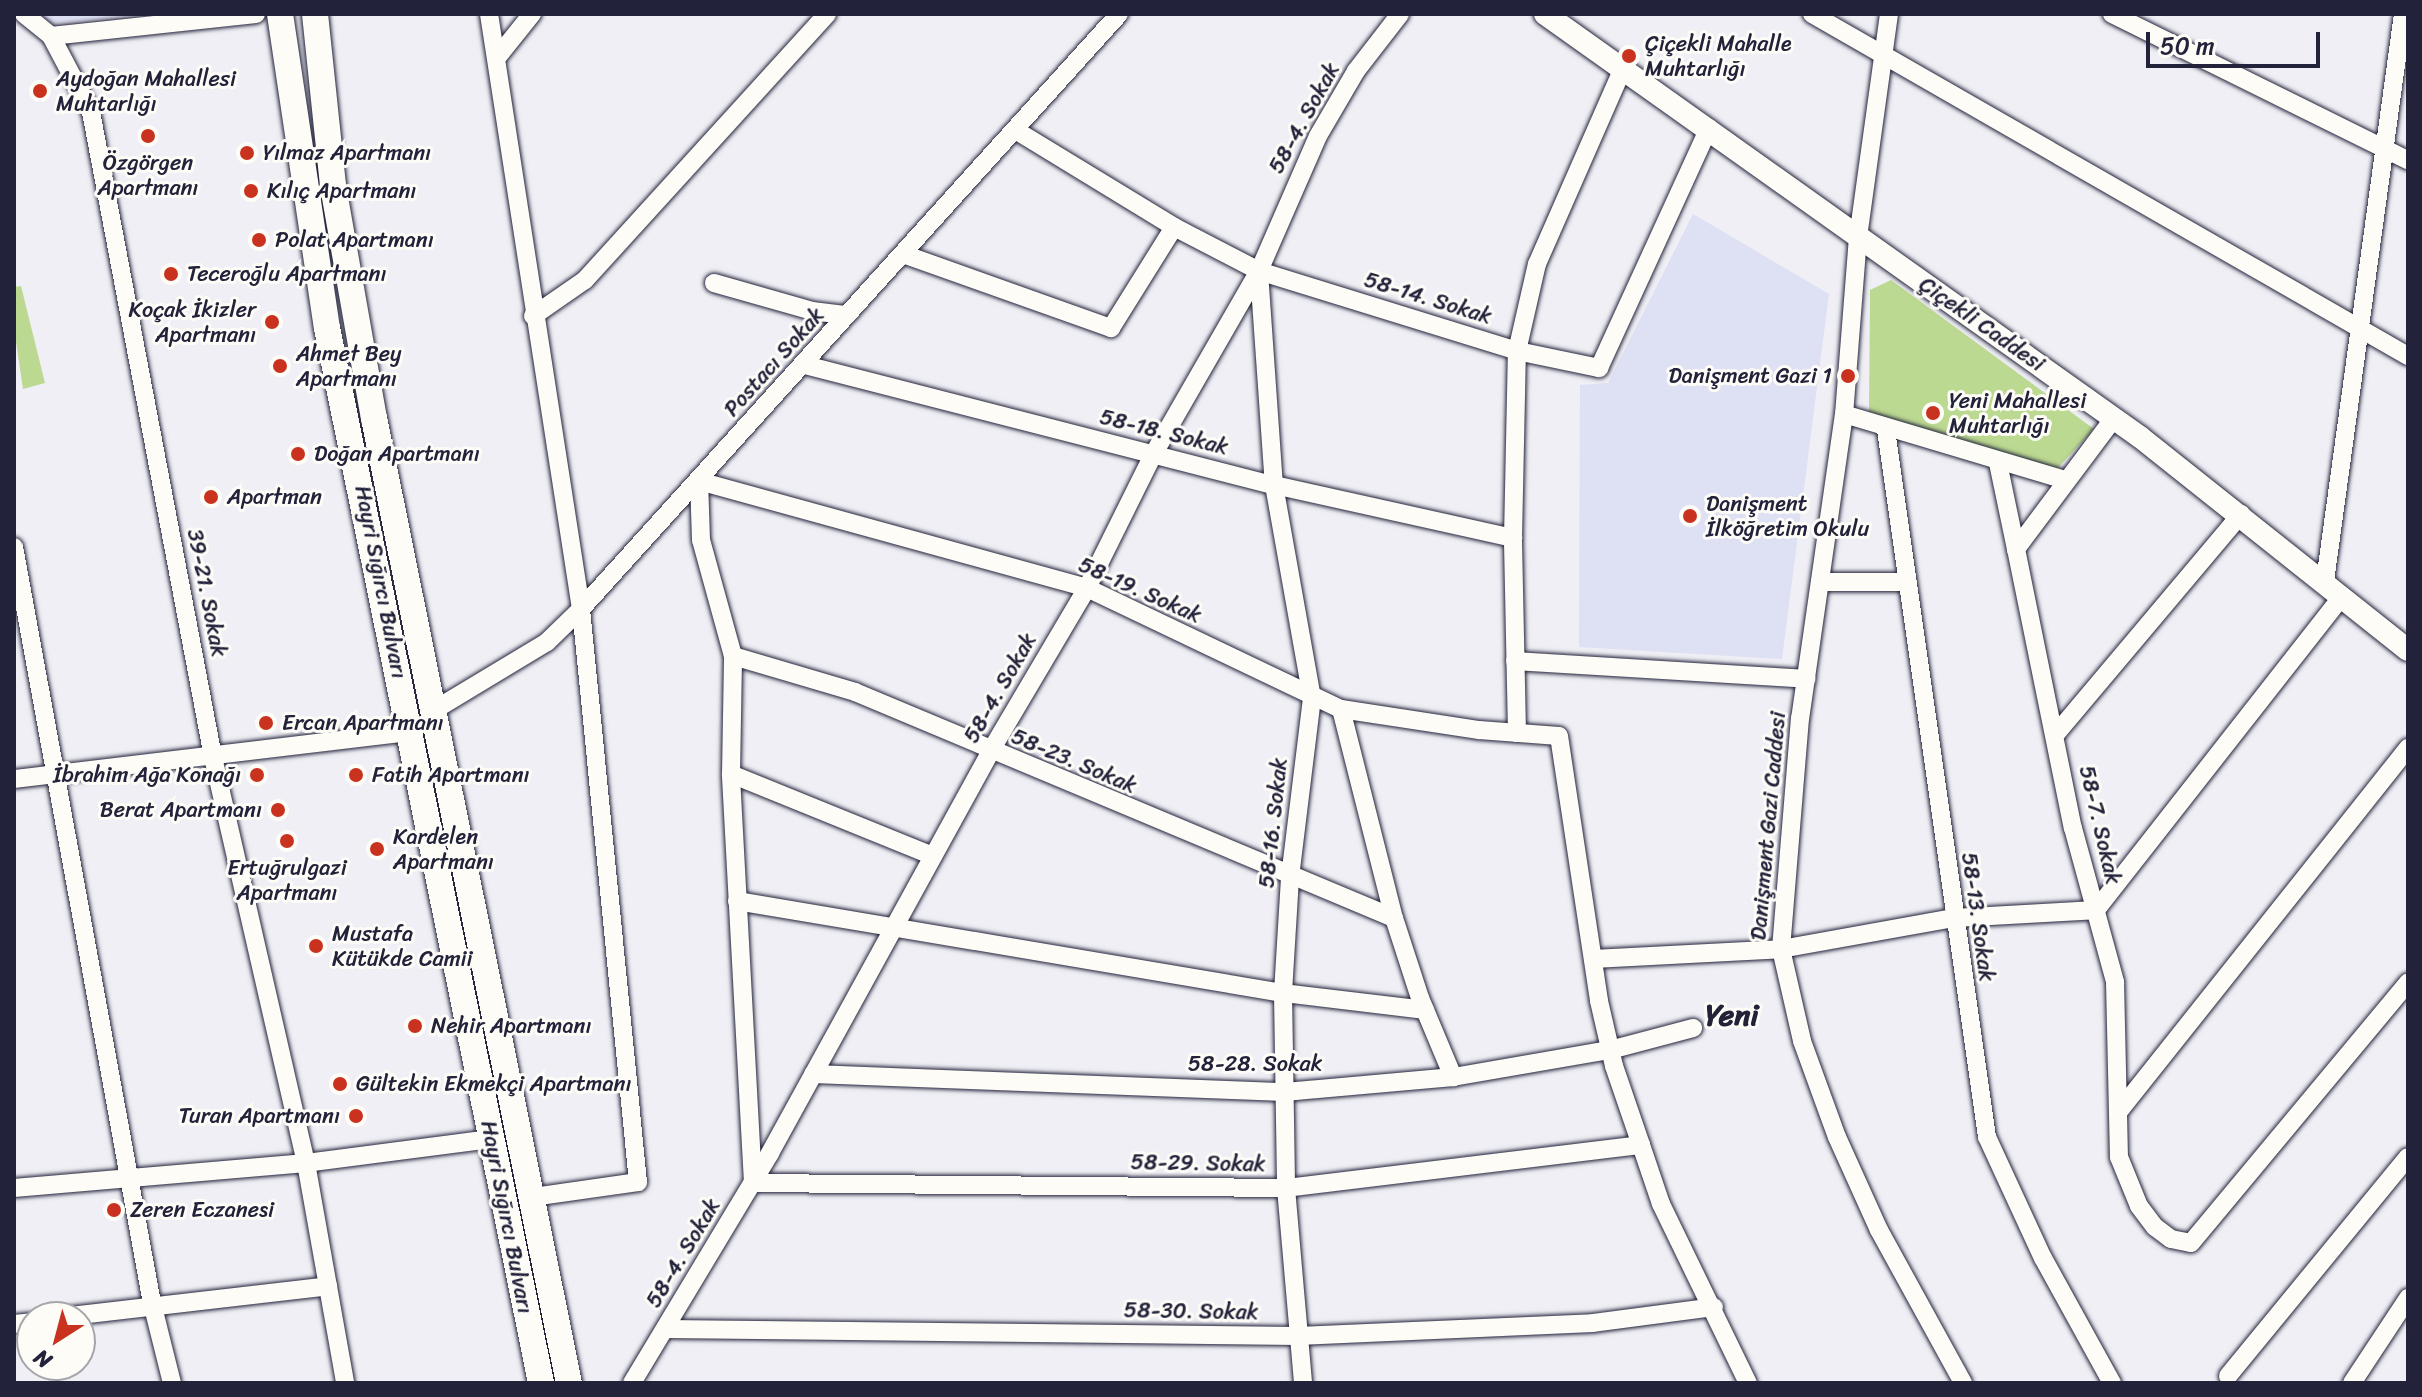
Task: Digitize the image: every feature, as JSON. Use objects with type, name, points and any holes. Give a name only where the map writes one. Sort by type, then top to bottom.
[{"type":"main road","name":"Hayri Sığırcı Bulvarı","points":[[280,14],[327,328],[541,1383]]},
{"type":"main road","name":"Hayri Sığırcı Bulvarı","points":[[315,14],[336,202],[374,418],[436,709],[569,1383]]},
{"type":"street","points":[[24,14],[51,36],[256,14]]},
{"type":"street","points":[[489,14],[499,55],[533,316],[581,609],[638,1182],[532,1197]]},
{"type":"street","points":[[499,55],[532,14]]},
{"type":"street","points":[[533,316],[585,280],[827,14]]},
{"type":"street","name":"Postacı Sokak","points":[[436,709],[547,642],[581,609],[1017,131],[1119,14]]},
{"type":"street","name":"58-4. Sokak","points":[[632,1383],[753,1183],[990,752],[1087,588],[1153,455],[1259,271],[1318,136],[1356,71],[1400,14]]},
{"type":"street","name":"Çiçekli Caddesi","points":[[1545,14],[2114,418],[2241,514],[2408,650]]},
{"type":"street","points":[[1812,14],[2408,356]]},
{"type":"street","name":"Danişment Gazi Caddesi","points":[[1889,14],[1858,237],[1844,414],[1806,679],[1781,949],[1802,1041],[1837,1137],[1879,1230],[1963,1383]]},
{"type":"street","points":[[2112,14],[2146,21],[2408,160]]},
{"type":"street","points":[[1748,1383],[1714,1307],[1661,1204],[1610,1050],[1593,959],[1781,949],[1954,918],[2096,910],[2334,588],[2357,326],[2386,149],[2403,14]]},
{"type":"street","name":"39-21. Sokak","points":[[51,36],[91,112],[213,757],[306,1163],[345,1383]]},
{"type":"street","points":[[1517,733],[1513,538],[1517,351],[1537,264],[1623,68]]},
{"type":"street","name":"58-14. Sokak","points":[[1017,131],[1174,227],[1259,271],[1517,351],[1599,368],[1709,128]]},
{"type":"street","points":[[903,254],[1111,328],[1174,227]]},
{"type":"street","name":"58-16. Sokak","points":[[1259,271],[1274,485],[1312,698],[1290,878],[1283,993],[1286,1188],[1303,1383]]},
{"type":"street","points":[[714,283],[812,311],[847,315]]},
{"type":"street","name":"58-18. Sokak","points":[[805,365],[1274,485],[1513,538]]},
{"type":"street","points":[[1844,414],[1886,430],[2066,480]]},
{"type":"street","points":[[2016,549],[2114,418]]},
{"type":"street","name":"58-13. Sokak","points":[[1886,430],[1987,1137],[2043,1258],[2112,1383]]},
{"type":"street","name":"58-7. Sokak","points":[[1998,463],[2055,735],[2115,982],[2119,1157],[2139,1206],[2163,1233],[2191,1243],[2408,983]]},
{"type":"street","points":[[699,481],[701,540],[733,656],[731,774],[753,1183]]},
{"type":"street","name":"58-19. Sokak","points":[[699,481],[1087,588],[1312,698],[1341,709],[1559,736],[1593,959]]},
{"type":"street","points":[[2055,735],[2241,514]]},
{"type":"street","points":[[14,547],[53,776],[152,1303],[172,1383]]},
{"type":"street","points":[[1820,582],[1906,582]]},
{"type":"street","name":"58-23. Sokak","points":[[733,656],[855,692],[1290,878],[1394,918]]},
{"type":"street","points":[[1515,661],[1806,679]]},
{"type":"street","points":[[1341,709],[1394,918],[1425,1010],[1453,1077]]},
{"type":"street","points":[[14,779],[410,732]]},
{"type":"street","points":[[2120,1110],[2408,748]]},
{"type":"street","points":[[731,774],[933,856]]},
{"type":"street","points":[[737,901],[894,925],[1283,993],[1425,1010]]},
{"type":"street","name":"58-28. Sokak","points":[[813,1074],[1285,1092],[1453,1077],[1610,1050],[1693,1028]]},
{"type":"street","points":[[14,1188],[131,1181],[306,1163],[491,1139]]},
{"type":"street","name":"58-29. Sokak","points":[[753,1183],[1286,1188],[1641,1145]]},
{"type":"street","points":[[2228,1376],[2408,1157]]},
{"type":"street","points":[[96,1312],[152,1303],[328,1286]]},
{"type":"street","points":[[2352,1383],[2408,1298]]},
{"type":"street","name":"58-30. Sokak","points":[[666,1329],[1298,1336],[1593,1323],[1714,1307]]},
{"type":"shaded area","points":[[42,14],[154,14],[47,24]]},
{"type":"shaded area","name":"Danişment İlköğretim Okulu","points":[[1693,214],[1829,294],[1782,659],[1579,647],[1580,385],[1608,383]]},
{"type":"green space","points":[[1891,280],[2094,429],[2054,472],[1869,412],[1870,290]]},
{"type":"green space","points":[[21,286],[45,383],[23,389],[14,328],[14,287]]},
{"type":"place","name":"Çiçekli Mahalle Muhtarlığı","points":[[1629,56]]},
{"type":"place","name":"Aydoğan Mahallesi Muhtarlığı","points":[[40,91]]},
{"type":"place","name":"Özgörgen Apartmanı","points":[[148,136]]},
{"type":"place","name":"Yılmaz Apartmanı","points":[[247,153]]},
{"type":"place","name":"Kılıç Apartmanı","points":[[251,191]]},
{"type":"place","name":"Polat Apartmanı","points":[[259,240]]},
{"type":"place","name":"Teceroğlu Apartmanı","points":[[171,274]]},
{"type":"place","name":"Koçak İkizler Apartmanı","points":[[272,322]]},
{"type":"place","name":"Ahmet Bey Apartmanı","points":[[280,366]]},
{"type":"place","name":"Danişment Gazi 1","points":[[1848,376]]},
{"type":"place","name":"Yeni Mahallesi Muhtarlığı","points":[[1933,413]]},
{"type":"place","name":"Doğan Apartmanı","points":[[298,454]]},
{"type":"place","name":"Apartman","points":[[211,497]]},
{"type":"place","name":"Danişment İlköğretim Okulu","points":[[1690,516]]},
{"type":"place","name":"Ercan Apartmanı","points":[[266,723]]},
{"type":"place","name":"İbrahim Ağa Konağı","points":[[257,775]]},
{"type":"place","name":"Fatih Apartmanı","points":[[356,775]]},
{"type":"place","name":"Berat Apartmanı","points":[[278,810]]},
{"type":"place","name":"Ertuğrulgazi Apartmanı","points":[[287,841]]},
{"type":"place","name":"Kardelen Apartmanı","points":[[377,849]]},
{"type":"place","name":"Mustafa Kütükde Camii","points":[[316,946]]},
{"type":"place","name":"Nehir Apartmanı","points":[[415,1026]]},
{"type":"place","name":"Gültekin Ekmekçi Apartmanı","points":[[340,1084]]},
{"type":"place","name":"Turan Apartmanı","points":[[356,1116]]},
{"type":"place","name":"Zeren Eczanesi","points":[[114,1210]]},
{"type":"district","name":"Yeni","points":[[1732,1015]]}]
